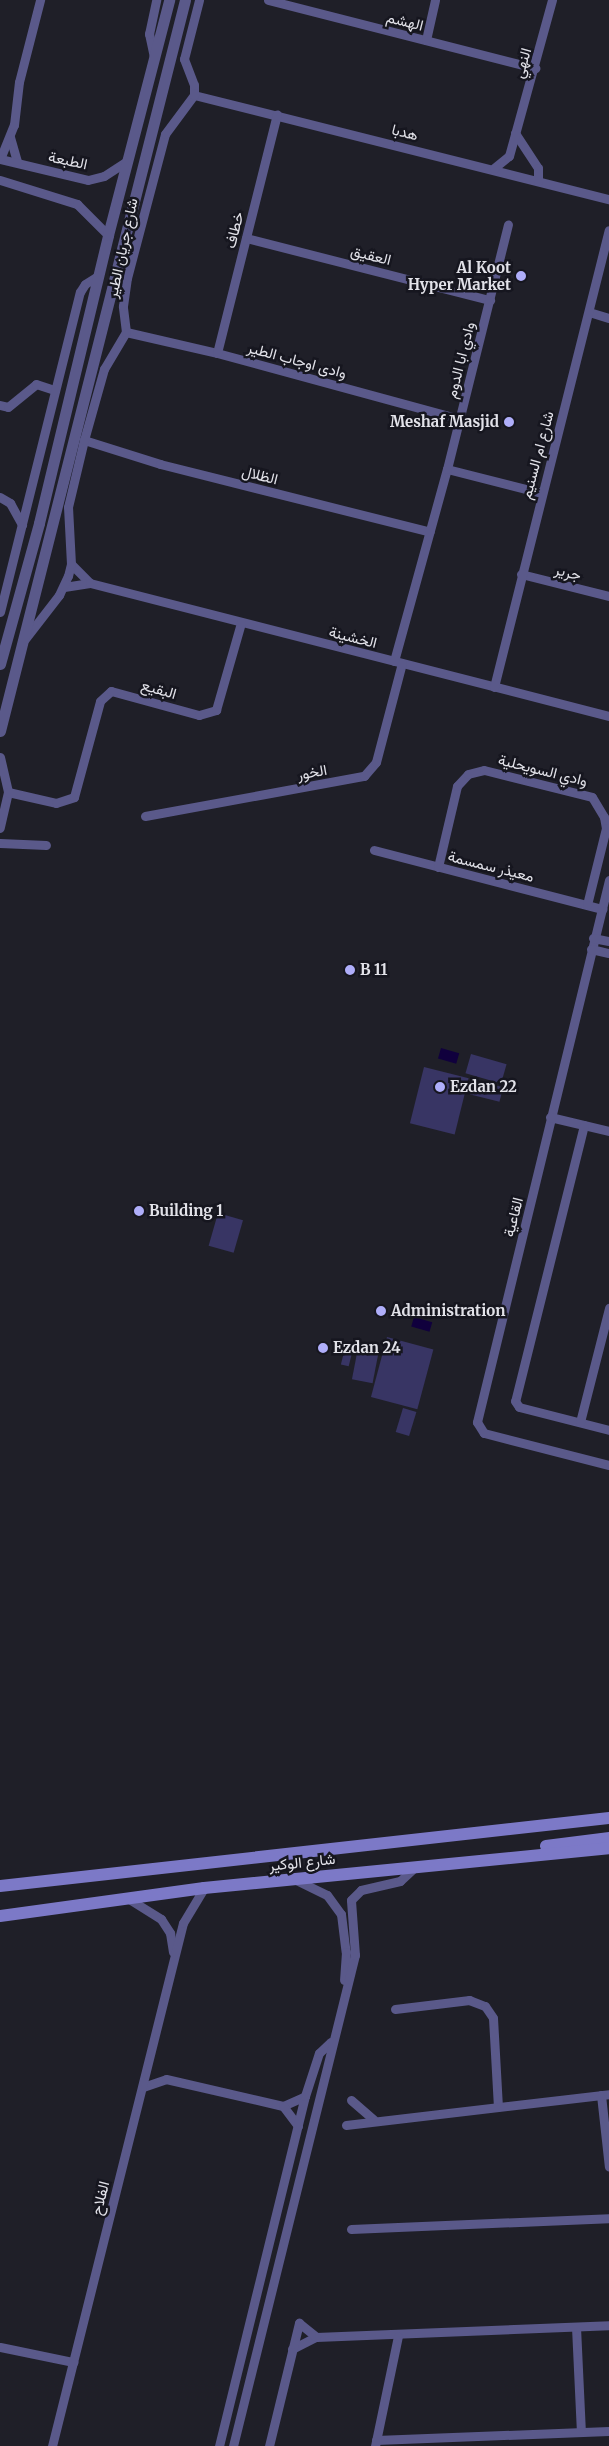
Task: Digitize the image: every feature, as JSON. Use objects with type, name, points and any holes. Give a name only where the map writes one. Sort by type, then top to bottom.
[{"type":"main road","name":"شارع الوكير","points":[[0,1886],[609,1818]]},
{"type":"main road","points":[[516,1856],[539,1847],[609,1838]]},
{"type":"main road","name":"شارع الوكير","points":[[0,1916],[204,1888],[609,1848]]},
{"type":"street","points":[[0,159],[10,137],[19,82],[40,0]]},
{"type":"street","points":[[154,57],[148,34],[156,0]]},
{"type":"street","name":"شارع جريان الطير","points":[[0,664],[38,524],[116,202],[169,0]]},
{"type":"street","name":"شارع جريان الطير","points":[[22,643],[64,587],[71,564],[68,507],[84,440],[104,369],[126,332],[124,306],[127,278],[165,134],[194,95],[194,85],[184,59],[182,39],[185,0]]},
{"type":"street","name":"شارع جريان الطير","points":[[0,731],[134,207],[182,39],[199,0]]},
{"type":"street","name":"الهشم","points":[[268,0],[535,68]]},
{"type":"street","points":[[426,40],[435,0]]},
{"type":"street","name":"النهي","points":[[509,156],[535,68],[552,0]]},
{"type":"street","name":"هدبا","points":[[194,95],[494,168],[609,199]]},
{"type":"street","name":"خطاف","points":[[217,353],[277,114]]},
{"type":"street","points":[[515,134],[538,168],[538,181]]},
{"type":"street","points":[[10,137],[17,162]]},
{"type":"street","points":[[494,168],[503,164],[509,156]]},
{"type":"street","points":[[509,156],[516,175]]},
{"type":"street","name":"الطبعة","points":[[0,159],[88,180],[104,176],[127,161]]},
{"type":"street","points":[[0,180],[77,204],[108,235]]},
{"type":"street","points":[[116,202],[134,207]]},
{"type":"street","name":"وادي ابا الدوم","points":[[415,590],[448,469],[508,224]]},
{"type":"street","name":"شارع ام السنيم","points":[[494,687],[541,493],[609,230]]},
{"type":"street","name":"العقيق","points":[[246,238],[490,300]]},
{"type":"street","points":[[0,612],[80,292],[88,281],[98,276]]},
{"type":"street","points":[[589,312],[609,318]]},
{"type":"street","name":"وادى اوجاب الطير","points":[[126,332],[217,353],[460,419]]},
{"type":"street","points":[[4,406],[36,384],[55,390]]},
{"type":"street","name":"الظلال","points":[[84,440],[160,464],[430,532]]},
{"type":"street","points":[[448,469],[541,493]]},
{"type":"street","points":[[10,503],[29,496]]},
{"type":"street","points":[[0,497],[10,503],[22,525]]},
{"type":"street","points":[[71,564],[90,583]]},
{"type":"street","name":"جرير","points":[[521,574],[609,596]]},
{"type":"street","name":"الخشينة","points":[[64,587],[90,583],[609,716]]},
{"type":"street","name":"الخور","points":[[146,816],[364,776],[376,762],[415,590]]},
{"type":"street","name":"البقيع","points":[[8,792],[60,803],[70,800],[77,791],[102,697],[115,691],[199,715],[216,710],[241,623]]},
{"type":"street","points":[[0,757],[8,792],[0,828]]},
{"type":"street","name":"وادي السويحلية","points":[[438,867],[457,786],[468,774],[484,770],[592,797],[604,817],[606,828],[587,905]]},
{"type":"street","points":[[0,843],[46,845]]},
{"type":"street","name":"معيذر سمسمة","points":[[374,850],[602,909]]},
{"type":"street","name":"القاعية","points":[[609,880],[590,949],[477,1422],[484,1433],[609,1465]]},
{"type":"street","points":[[593,938],[609,942]]},
{"type":"street","points":[[590,949],[609,953]]},
{"type":"street","points":[[550,1117],[609,1131]]},
{"type":"street","points":[[584,1125],[515,1401],[519,1407],[609,1430]]},
{"type":"street","points":[[580,1422],[608,1313]]},
{"type":"street","points":[[233,2446],[356,1946],[351,1900],[362,1890],[400,1881],[415,1867]]},
{"type":"street","points":[[294,1879],[327,1895],[340,1914],[346,1952],[342,2000]]},
{"type":"street","name":"الفلاح","points":[[52,2446],[174,1957],[187,1914],[204,1888]]},
{"type":"street","name":"الفلاح","points":[[128,1898],[161,1919],[170,1933],[174,1957]]},
{"type":"street","points":[[395,2009],[469,2000],[485,2006],[492,2018],[498,2107]]},
{"type":"street","points":[[219,2446],[305,2096],[319,2053],[331,2042]]},
{"type":"street","points":[[143,2087],[166,2079],[282,2106],[305,2096]]},
{"type":"street","points":[[346,2126],[374,2120],[605,2095],[609,2167]]},
{"type":"street","points":[[351,2100],[374,2120]]},
{"type":"street","points":[[282,2106],[298,2126]]},
{"type":"street","points":[[283,2187],[291,2207]]},
{"type":"street","points":[[352,2229],[609,2218]]},
{"type":"street","points":[[268,2446],[299,2323],[316,2337]]},
{"type":"street","points":[[292,2349],[316,2337],[398,2336],[609,2325]]},
{"type":"street","points":[[576,2327],[581,2432]]},
{"type":"street","points":[[245,2342],[260,2332]]},
{"type":"street","points":[[398,2336],[375,2443],[478,2441],[609,2431]]},
{"type":"street","points":[[0,2347],[73,2362]]},
{"type":"shaded area","points":[[441,1048],[459,1053],[456,1064],[438,1059]]},
{"type":"shaded area","points":[[471,1054],[507,1064],[501,1083],[465,1073]]},
{"type":"shaded area","points":[[424,1067],[469,1078],[455,1134],[410,1123]]},
{"type":"shaded area","points":[[474,1080],[503,1087],[499,1102],[470,1095]]},
{"type":"shaded area","points":[[218,1213],[243,1220],[234,1253],[209,1246]]},
{"type":"shaded area","points":[[414,1317],[432,1322],[430,1332],[411,1327]]},
{"type":"shaded area","points":[[387,1337],[433,1349],[417,1409],[371,1397]]},
{"type":"shaded area","points":[[359,1343],[380,1347],[373,1383],[352,1379]]},
{"type":"shaded area","points":[[346,1344],[354,1346],[349,1366],[341,1364]]},
{"type":"shaded area","points":[[403,1408],[416,1412],[409,1436],[396,1432]]},
{"type":"place","name":"Al Koot Hyper Market","points":[[521,276]]},
{"type":"place","name":"Meshaf Masjid","points":[[509,422]]},
{"type":"place","name":"B 11","points":[[350,970]]},
{"type":"place","name":"Ezdan 22","points":[[440,1087]]},
{"type":"place","name":"Building 1","points":[[139,1211]]},
{"type":"place","name":"Administration","points":[[381,1311]]},
{"type":"place","name":"Ezdan 24","points":[[323,1348]]}]
